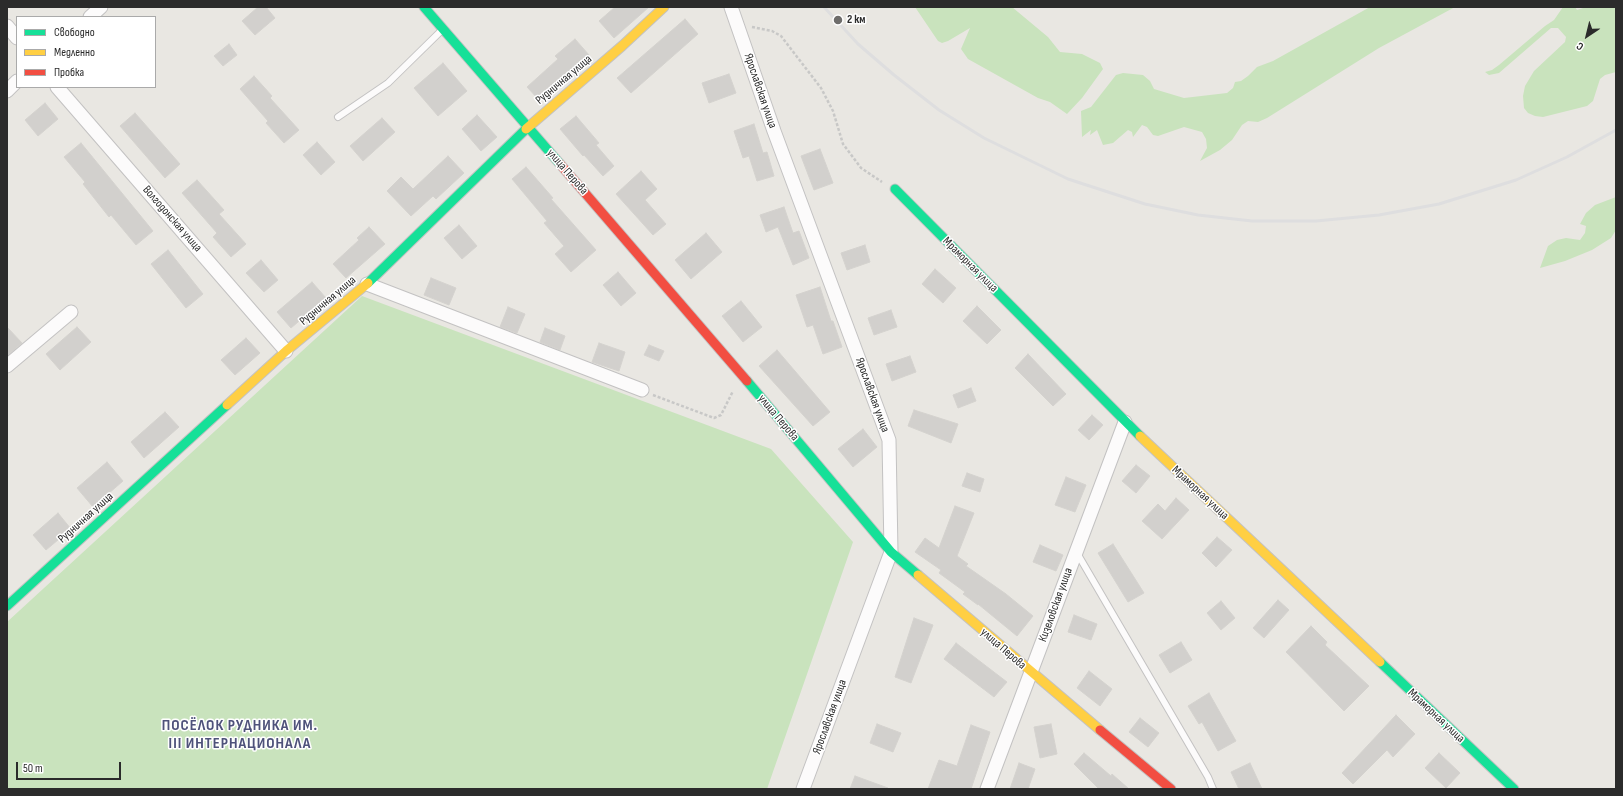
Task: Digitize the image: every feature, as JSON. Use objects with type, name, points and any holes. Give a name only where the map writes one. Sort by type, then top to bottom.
[{"type":"street","points":[[91,16],[101,7]]},
{"type":"street","name":"улица Перова","points":[[424,7],[770,407],[891,552],[1031,673],[1171,789]]},
{"type":"street","name":"Ярославская улица","points":[[731,7],[779,145],[889,440],[891,552],[803,789]]},
{"type":"street","name":"Рудничная улица","points":[[7,606],[286,351],[367,284],[528,126],[622,46],[660,8]]},
{"type":"street","points":[[7,26],[16,37]]},
{"type":"street","points":[[7,91],[16,82]]},
{"type":"street","name":"Волгодонская улица","points":[[59,88],[286,351]]},
{"type":"street","name":"Мраморная улица","points":[[895,189],[1125,422],[1514,789]]},
{"type":"street","points":[[367,284],[642,390]]},
{"type":"street","points":[[7,366],[71,312]]},
{"type":"street","name":"Кизеловская улица","points":[[987,789],[1125,422]]},
{"type":"lane","points":[[338,117],[388,83],[443,29]]},
{"type":"lane","points":[[1076,550],[1208,777],[1213,789]]},
{"type":"path","points":[[736,22],[772,31],[781,36],[821,88],[833,111],[843,144],[861,168],[895,189]]},
{"type":"path","points":[[642,390],[714,418],[721,415],[733,391]]},
{"type":"green space","points":[[915,7],[1012,7],[1048,37],[1060,52],[1082,54],[1100,63],[1103,69],[1082,98],[1067,114],[1050,102],[1038,98],[968,59],[961,49],[970,28],[948,41],[942,43],[938,41]]},
{"type":"green space","points":[[1370,7],[1455,7],[1379,48],[1267,118],[1258,122],[1248,121],[1242,125],[1232,140],[1220,150],[1200,161],[1207,148],[1206,139],[1202,132],[1184,127],[1158,136],[1153,135],[1147,127],[1142,125],[1133,137],[1132,132],[1128,130],[1113,143],[1103,145],[1097,130],[1090,135],[1091,130],[1082,137],[1081,111],[1091,107],[1116,75],[1123,73],[1143,75],[1150,81],[1154,89],[1184,98],[1227,93],[1233,88],[1235,82],[1241,81],[1257,67],[1273,61]]},
{"type":"green space","points":[[1563,7],[1575,7],[1577,10],[1586,7],[1616,7],[1616,72],[1605,75],[1600,79],[1593,101],[1587,106],[1543,117],[1535,116],[1528,113],[1524,108],[1523,96],[1525,86],[1534,71],[1565,42],[1566,37],[1558,28],[1551,28],[1499,73],[1489,75],[1485,72],[1492,70],[1499,65],[1554,20]]},
{"type":"green space","points":[[1616,197],[1616,230],[1611,238],[1592,250],[1565,261],[1540,268],[1548,246],[1557,240],[1566,238],[1580,240],[1585,233],[1586,226],[1580,224],[1586,213],[1595,205]]},
{"type":"green space","points":[[362,296],[771,449],[853,542],[767,789],[7,789],[7,622]]},
{"type":"building","points":[[258,7],[266,7],[275,18],[255,35],[242,21]]},
{"type":"building","points":[[615,7],[649,7],[614,38],[599,21]]},
{"type":"building","points":[[685,19],[698,34],[631,93],[617,78]]},
{"type":"building","points":[[575,39],[589,55],[539,100],[527,87],[558,59],[555,56]]},
{"type":"building","points":[[229,44],[237,55],[223,66],[214,56]]},
{"type":"building","points":[[443,63],[467,91],[438,116],[414,88]]},
{"type":"building","points":[[729,74],[736,93],[709,103],[702,83]]},
{"type":"building","points":[[254,76],[272,96],[270,98],[299,130],[284,143],[266,123],[268,121],[240,89]]},
{"type":"building","points":[[45,103],[58,119],[38,136],[25,120]]},
{"type":"building","points":[[135,113],[180,164],[165,178],[120,126]]},
{"type":"building","points":[[477,115],[497,137],[481,151],[462,129]]},
{"type":"building","points":[[576,116],[599,143],[596,145],[614,166],[603,176],[584,155],[583,156],[560,129]]},
{"type":"building","points":[[382,118],[395,132],[363,161],[350,146]]},
{"type":"building","points":[[754,124],[763,153],[767,152],[774,176],[757,181],[749,156],[743,158],[734,131]]},
{"type":"building","points":[[317,142],[335,162],[321,175],[303,155]]},
{"type":"building","points":[[81,143],[153,231],[136,245],[111,215],[109,217],[83,184],[85,182],[64,157]]},
{"type":"building","points":[[820,149],[833,183],[814,190],[801,156]]},
{"type":"building","points":[[448,156],[464,173],[436,199],[433,196],[411,216],[387,191],[401,177],[413,189]]},
{"type":"building","points":[[526,167],[553,198],[551,199],[596,250],[571,272],[555,254],[564,246],[544,223],[547,221],[512,179]]},
{"type":"building","points":[[641,171],[657,189],[645,200],[666,224],[653,235],[616,194]]},
{"type":"building","points":[[197,180],[224,210],[219,214],[246,244],[231,257],[213,237],[217,233],[182,193]]},
{"type":"building","points":[[784,207],[793,233],[799,231],[809,258],[793,265],[778,227],[766,232],[760,215]]},
{"type":"building","points":[[459,225],[477,246],[462,259],[444,238]]},
{"type":"building","points":[[369,227],[385,244],[346,278],[333,264],[359,240],[357,238]]},
{"type":"building","points":[[706,233],[722,252],[691,279],[675,260]]},
{"type":"building","points":[[865,245],[870,262],[847,270],[841,253]]},
{"type":"building","points":[[168,250],[203,294],[186,308],[151,264]]},
{"type":"building","points":[[261,260],[278,280],[264,292],[246,273]]},
{"type":"building","points":[[935,269],[956,288],[943,303],[922,284]]},
{"type":"building","points":[[618,272],[636,293],[621,306],[603,285]]},
{"type":"building","points":[[431,278],[456,288],[449,305],[424,295]]},
{"type":"building","points":[[312,282],[326,298],[291,328],[277,312]]},
{"type":"building","points":[[820,287],[831,321],[833,321],[842,347],[823,354],[813,325],[807,327],[796,295]]},
{"type":"building","points":[[741,301],[762,327],[743,342],[722,316]]},
{"type":"building","points":[[977,306],[1001,330],[987,344],[963,321]]},
{"type":"building","points":[[508,307],[525,314],[517,333],[500,327]]},
{"type":"building","points":[[891,310],[897,327],[874,335],[868,318]]},
{"type":"building","points":[[7,327],[22,343],[7,356]]},
{"type":"building","points":[[77,327],[91,342],[60,370],[46,354]]},
{"type":"building","points":[[545,328],[565,336],[560,350],[540,342]]},
{"type":"building","points":[[246,338],[260,353],[235,375],[221,360]]},
{"type":"building","points":[[599,343],[625,352],[619,371],[592,362]]},
{"type":"building","points":[[649,345],[664,351],[659,361],[644,355]]},
{"type":"building","points":[[777,350],[830,412],[813,426],[759,366]]},
{"type":"building","points":[[1028,354],[1066,394],[1053,406],[1015,368]]},
{"type":"building","points":[[910,356],[916,372],[892,381],[886,364]]},
{"type":"building","points":[[971,388],[976,401],[958,408],[953,395]]},
{"type":"building","points":[[914,410],[958,424],[951,443],[908,426]]},
{"type":"building","points":[[165,412],[179,427],[144,458],[131,442]]},
{"type":"building","points":[[1092,415],[1103,425],[1089,440],[1078,430]]},
{"type":"building","points":[[863,429],[877,447],[853,467],[838,449]]},
{"type":"building","points":[[107,462],[123,481],[93,507],[77,488]]},
{"type":"building","points":[[1136,465],[1150,476],[1136,493],[1122,481]]},
{"type":"building","points":[[967,473],[984,479],[980,492],[962,486]]},
{"type":"building","points":[[1066,477],[1086,485],[1075,512],[1055,505]]},
{"type":"building","points":[[1176,498],[1189,510],[1162,539],[1142,521],[1158,504],[1165,511]]},
{"type":"building","points":[[955,506],[974,513],[957,556],[968,564],[966,566],[1006,594],[1033,616],[1017,636],[978,604],[963,594],[965,592],[939,573],[941,570],[915,552],[925,538],[939,548]]},
{"type":"building","points":[[58,513],[71,529],[46,550],[33,535]]},
{"type":"building","points":[[1217,537],[1232,550],[1216,567],[1202,553]]},
{"type":"building","points":[[1113,544],[1144,593],[1128,602],[1098,553]]},
{"type":"building","points":[[1040,545],[1063,555],[1056,571],[1033,562]]},
{"type":"building","points":[[1278,600],[1289,610],[1264,638],[1253,628]]},
{"type":"building","points":[[1221,601],[1235,618],[1221,630],[1207,613]]},
{"type":"building","points":[[1074,615],[1097,624],[1091,640],[1068,632]]},
{"type":"building","points":[[914,618],[933,625],[911,683],[895,677]]},
{"type":"building","points":[[1311,626],[1327,642],[1325,645],[1369,686],[1344,711],[1286,652]]},
{"type":"building","points":[[1181,642],[1192,660],[1170,673],[1159,655]]},
{"type":"building","points":[[956,643],[1007,682],[994,697],[944,659]]},
{"type":"building","points":[[1089,671],[1112,689],[1100,706],[1077,688]]},
{"type":"building","points":[[1209,693],[1236,741],[1218,751],[1202,722],[1199,724],[1188,706]]},
{"type":"building","points":[[1396,715],[1415,734],[1393,757],[1387,750],[1353,784],[1342,773]]},
{"type":"building","points":[[1140,718],[1159,733],[1148,747],[1129,732]]},
{"type":"building","points":[[877,724],[901,733],[893,752],[870,743]]},
{"type":"building","points":[[1051,724],[1057,754],[1040,758],[1034,727]]},
{"type":"building","points":[[971,725],[990,732],[971,789],[928,789],[939,760],[957,766]]},
{"type":"building","points":[[1084,753],[1129,789],[1099,789],[1074,764]]},
{"type":"building","points":[[1439,753],[1460,773],[1446,788],[1425,768]]},
{"type":"building","points":[[1019,763],[1035,769],[1028,789],[1010,789]]},
{"type":"building","points":[[1250,763],[1262,789],[1239,789],[1231,772]]},
{"type":"building","points":[[855,776],[888,788],[850,789]]},
{"type":"railway","points":[[824,7],[858,44],[894,75],[939,110],[984,138],[1068,179],[1145,204],[1198,215],[1252,221],[1316,221],[1379,215],[1439,204],[1516,180],[1567,157],[1616,130]]},
{"type":"traffic: fast","points":[[424,7],[560,164]]},
{"type":"traffic: fast","points":[[368,283],[526,129]]},
{"type":"traffic: fast","points":[[895,189],[1140,436]]},
{"type":"traffic: fast","points":[[747,381],[891,552],[918,575]]},
{"type":"traffic: fast","points":[[7,606],[227,405]]},
{"type":"traffic: fast","points":[[1380,662],[1514,789]]},
{"type":"traffic: slow","points":[[526,129],[622,46],[664,7]]},
{"type":"traffic: slow","points":[[227,405],[286,351],[368,283]]},
{"type":"traffic: slow","points":[[1140,436],[1380,662]]},
{"type":"traffic: slow","points":[[918,575],[1100,730]]},
{"type":"traffic: jam","points":[[560,164],[747,381]]},
{"type":"traffic: jam","points":[[1100,730],[1171,789]]},
{"type":"place","name":"2 км","points":[[838,20]]},
{"type":"district","name":"ПОСЁЛОК РУДНИКА ИМ. III ИНТЕРНАЦИОНАЛА","points":[[240,735]]}]
